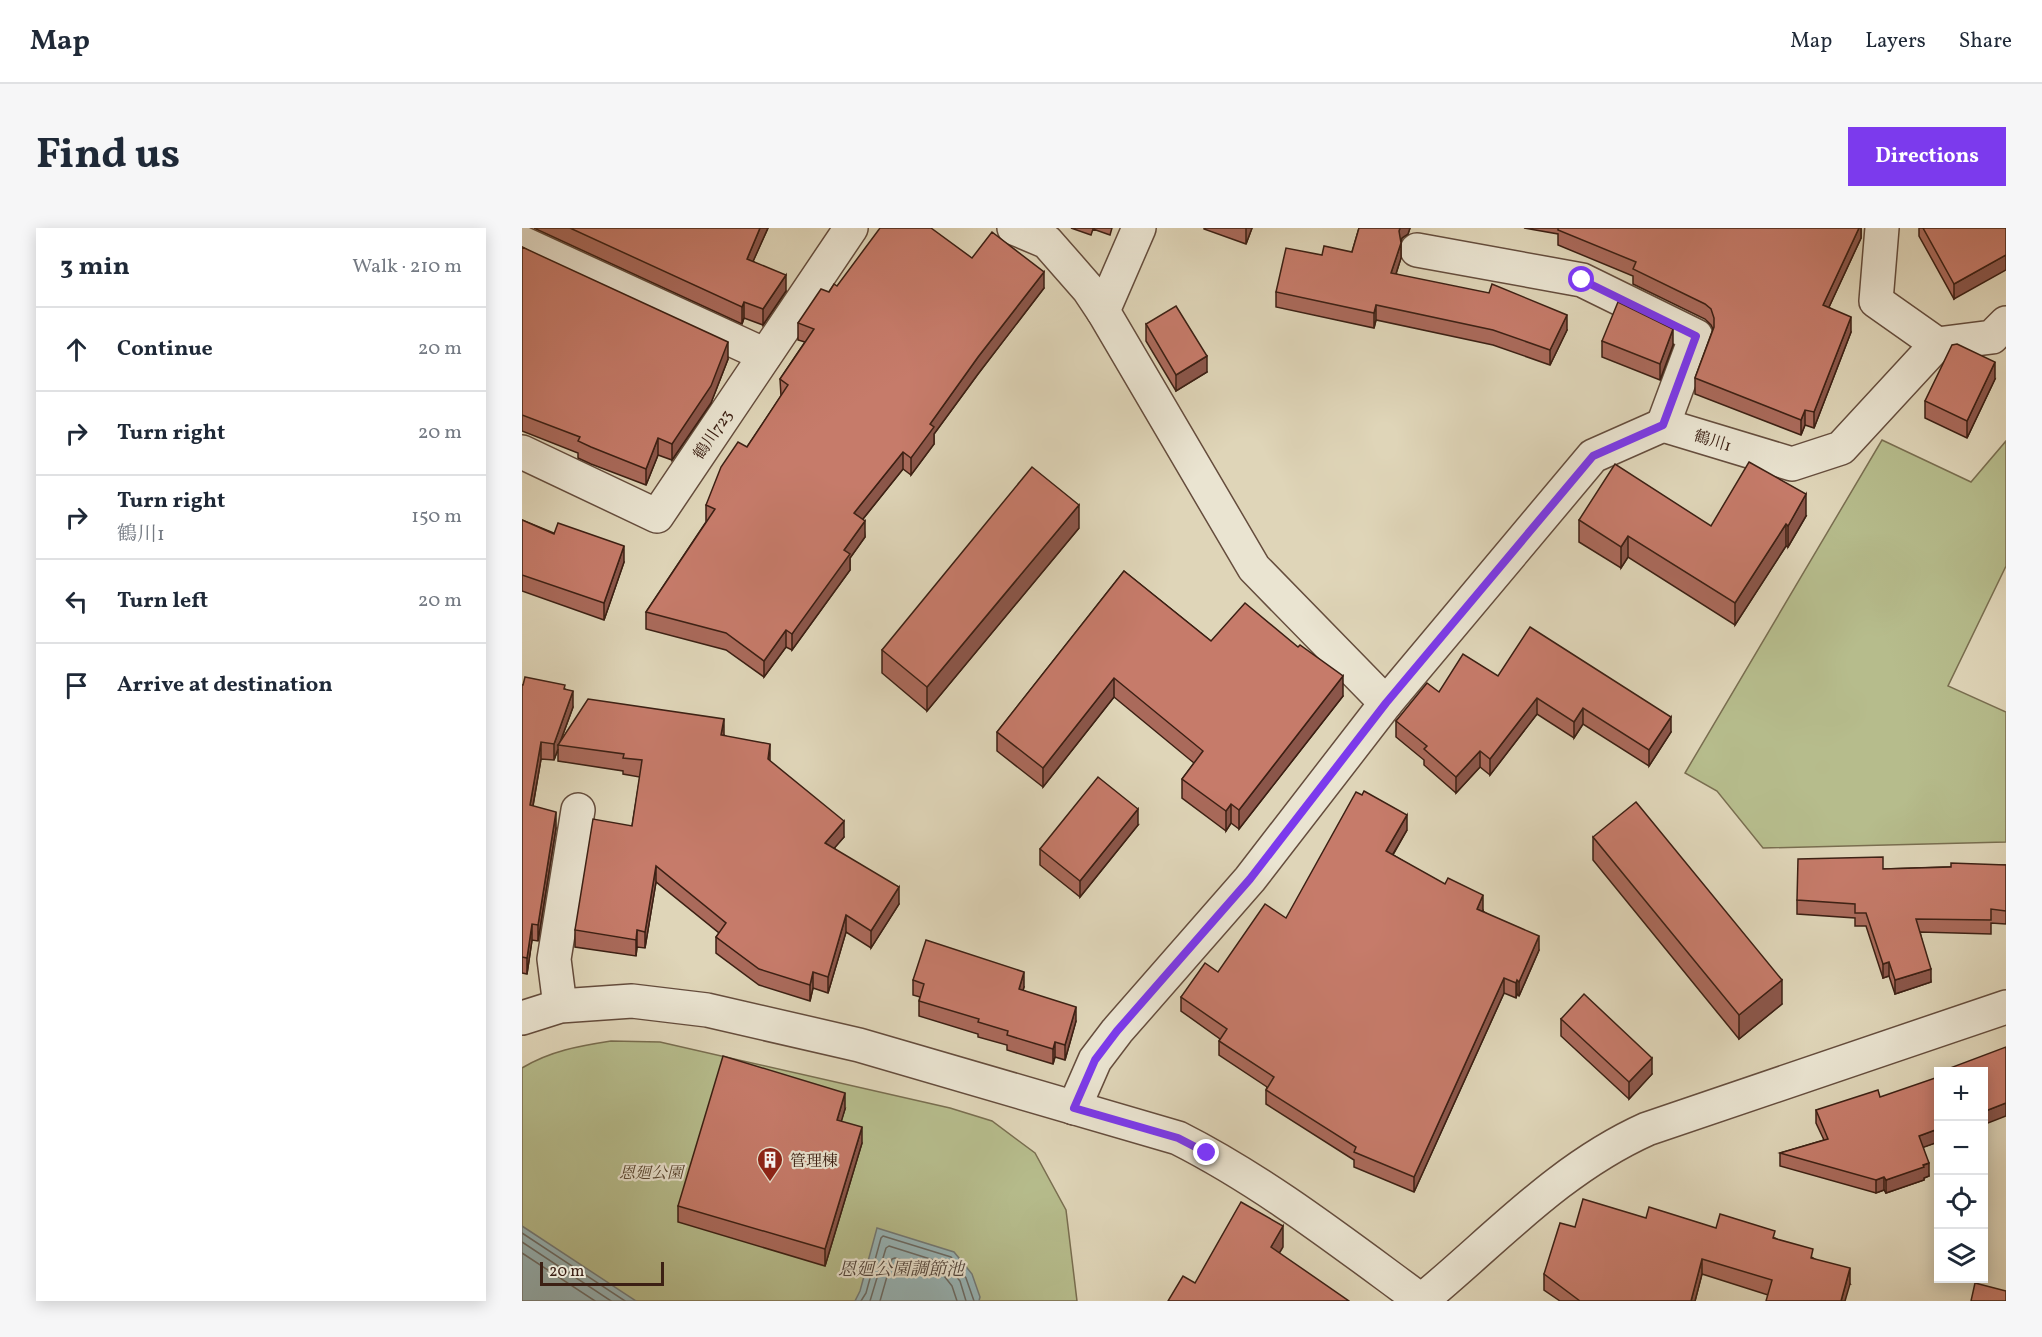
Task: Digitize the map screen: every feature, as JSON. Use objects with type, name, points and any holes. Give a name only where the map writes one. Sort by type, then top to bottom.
[{"type":"street","name":"鶴川723","points":[[522,452],[657,516],[851,228]]},
{"type":"street","points":[[1014,228],[1047,242],[1089,290],[1254,568],[1386,703]]},
{"type":"street","points":[[1103,311],[1138,228]]},
{"type":"street","points":[[1882,228],[1876,301],[1937,344],[1992,337],[2006,323]]},
{"type":"street","points":[[522,243],[765,356]]},
{"type":"street","points":[[1074,1108],[1095,1060],[1117,1031],[1250,879],[1386,703],[1593,456],[1663,425],[1696,336],[1582,280],[1417,250]]},
{"type":"street","name":"鶴川1","points":[[1663,425],[1792,464],[1841,448],[1937,344]]},
{"type":"street","points":[[560,1006],[554,959],[578,810]]},
{"type":"street","points":[[522,1018],[560,1006],[632,1001],[707,1010],[859,1045],[1178,1138],[1207,1153],[1288,1205],[1422,1301],[1524,1209],[1572,1172],[1621,1140],[1647,1129],[2006,1007]]},
{"type":"green space","points":[[1882,440],[1971,482],[2006,441],[2006,566],[1948,686],[2006,712],[2006,842],[1763,848],[1717,791],[1685,773]]},
{"type":"green space","name":"恩廻公園","points":[[611,1041],[660,1042],[950,1108],[992,1121],[1035,1153],[1066,1210],[1077,1301],[522,1301],[522,1068],[554,1053]]},
{"type":"water","points":[[522,1226],[636,1301],[522,1301]]},
{"type":"water","name":"恩廻公園調節池","points":[[877,1228],[954,1252],[972,1274],[980,1297],[979,1301],[855,1301],[860,1291]]},
{"type":"building","points":[[570,228],[760,228],[747,259],[786,275],[763,309],[744,302],[742,307]]},
{"type":"building","points":[[880,228],[931,228],[972,258],[992,232],[1044,272],[978,357],[930,424],[934,427],[911,458],[903,452],[854,513],[865,521],[844,550],[850,554],[792,634],[786,630],[764,661],[726,633],[646,612],[715,509],[706,505],[721,467],[738,442],[747,447],[788,385],[780,379],[814,329],[798,323],[821,289],[829,292],[834,284],[837,286]]},
{"type":"building","points":[[1359,228],[1400,228],[1401,243],[1391,273],[1489,293],[1492,284],[1567,315],[1550,350],[1493,330],[1376,305],[1374,313],[1276,292],[1286,248],[1322,255],[1324,246],[1352,252]]},
{"type":"building","points":[[1558,228],[1859,228],[1823,305],[1851,317],[1814,412],[1805,410],[1801,420],[1695,378],[1714,327],[1711,309],[1633,269],[1636,262],[1558,230]]},
{"type":"building","points":[[1923,228],[2006,228],[2006,255],[1954,284]]},
{"type":"building","points":[[522,247],[728,342],[711,386],[672,444],[658,438],[646,469],[578,441],[580,437],[522,415]]},
{"type":"building","points":[[1618,302],[1673,329],[1660,364],[1602,341]]},
{"type":"building","points":[[1176,306],[1207,356],[1176,375],[1146,324]]},
{"type":"building","points":[[1957,344],[1995,362],[1967,421],[1925,401],[1952,345]]},
{"type":"building","points":[[1749,462],[1806,494],[1788,526],[1786,524],[1735,603],[1628,536],[1621,547],[1579,520],[1615,464],[1711,526]]},
{"type":"building","points":[[1032,467],[1079,505],[927,687],[882,650]]},
{"type":"building","points":[[522,520],[554,534],[558,523],[624,546],[604,603],[522,575]]},
{"type":"building","points":[[1124,571],[1211,641],[1245,603],[1298,647],[1300,645],[1343,676],[1239,810],[1231,804],[1226,811],[1182,779],[1203,751],[1114,678],[1043,768],[997,732]]},
{"type":"building","points":[[1530,627],[1671,717],[1649,750],[1583,708],[1574,722],[1537,698],[1490,759],[1480,751],[1456,777],[1424,749],[1427,746],[1396,721],[1427,683],[1439,692],[1463,654],[1498,676]]},
{"type":"building","points":[[525,677],[565,685],[564,689],[573,691],[554,744],[541,742],[530,805],[556,812],[538,925],[532,924],[527,958],[522,957],[522,685]]},
{"type":"building","points":[[588,699],[724,719],[721,735],[770,744],[768,759],[844,821],[825,843],[899,887],[871,931],[846,915],[828,977],[813,972],[810,985],[759,969],[716,937],[726,923],[656,866],[645,932],[637,930],[636,940],[575,930],[593,819],[632,826],[642,760],[623,758],[624,754],[558,745]]},
{"type":"building","points":[[1098,777],[1138,809],[1080,881],[1040,849]]},
{"type":"building","points":[[1364,791],[1407,815],[1386,851],[1445,884],[1448,878],[1483,895],[1477,909],[1539,936],[1519,982],[1504,978],[1414,1177],[1354,1152],[1356,1147],[1266,1090],[1274,1077],[1219,1041],[1227,1029],[1181,997],[1205,963],[1218,972],[1265,904],[1286,918],[1356,792],[1362,795]]},
{"type":"building","points":[[1636,802],[1782,980],[1739,1015],[1593,837]]},
{"type":"building","points":[[1883,857],[1883,869],[1951,867],[1951,863],[2006,865],[2006,911],[1991,909],[1991,920],[1916,919],[1931,969],[1895,980],[1889,962],[1883,964],[1866,913],[1855,913],[1855,904],[1797,900],[1798,859]]},
{"type":"building","points":[[926,940],[1024,972],[1019,989],[1076,1007],[1065,1045],[1055,1042],[1053,1049],[1007,1035],[1008,1031],[978,1022],[979,1019],[919,1001],[924,984],[913,980]]},
{"type":"building","points":[[1584,994],[1652,1058],[1629,1082],[1561,1019]]},
{"type":"building","points":[[2006,1047],[2006,1103],[1988,1110],[1988,1067],[1953,1067]]},
{"type":"building","name":"管理棟","points":[[723,1056],[845,1093],[837,1120],[862,1127],[825,1249],[678,1206]]},
{"type":"building","points":[[1934,1078],[1934,1130],[1919,1136],[1929,1163],[1923,1165],[1924,1167],[1886,1180],[1884,1177],[1876,1180],[1780,1153],[1828,1139],[1816,1110],[1878,1090],[1880,1097]]},
{"type":"building","points":[[1583,1199],[1646,1218],[1649,1207],[1716,1228],[1720,1214],[1775,1231],[1773,1238],[1813,1249],[1811,1258],[1850,1268],[1841,1301],[1766,1301],[1772,1280],[1702,1259],[1691,1301],[1580,1301],[1544,1274],[1560,1223],[1575,1227]]},
{"type":"building","points":[[1241,1202],[1283,1226],[1271,1247],[1349,1301],[1168,1301],[1183,1276],[1195,1283]]},
{"type":"building","points":[[1975,1283],[2006,1291],[2006,1301],[1971,1301]]},
{"type":"place","name":"管理棟","points":[[770,1183]]},
{"type":"route","points":[[1207,1153],[1178,1138],[1074,1108],[1085,1079],[1095,1060],[1117,1031],[1250,879],[1386,703],[1593,456],[1663,425],[1696,336],[1582,280]]}]
